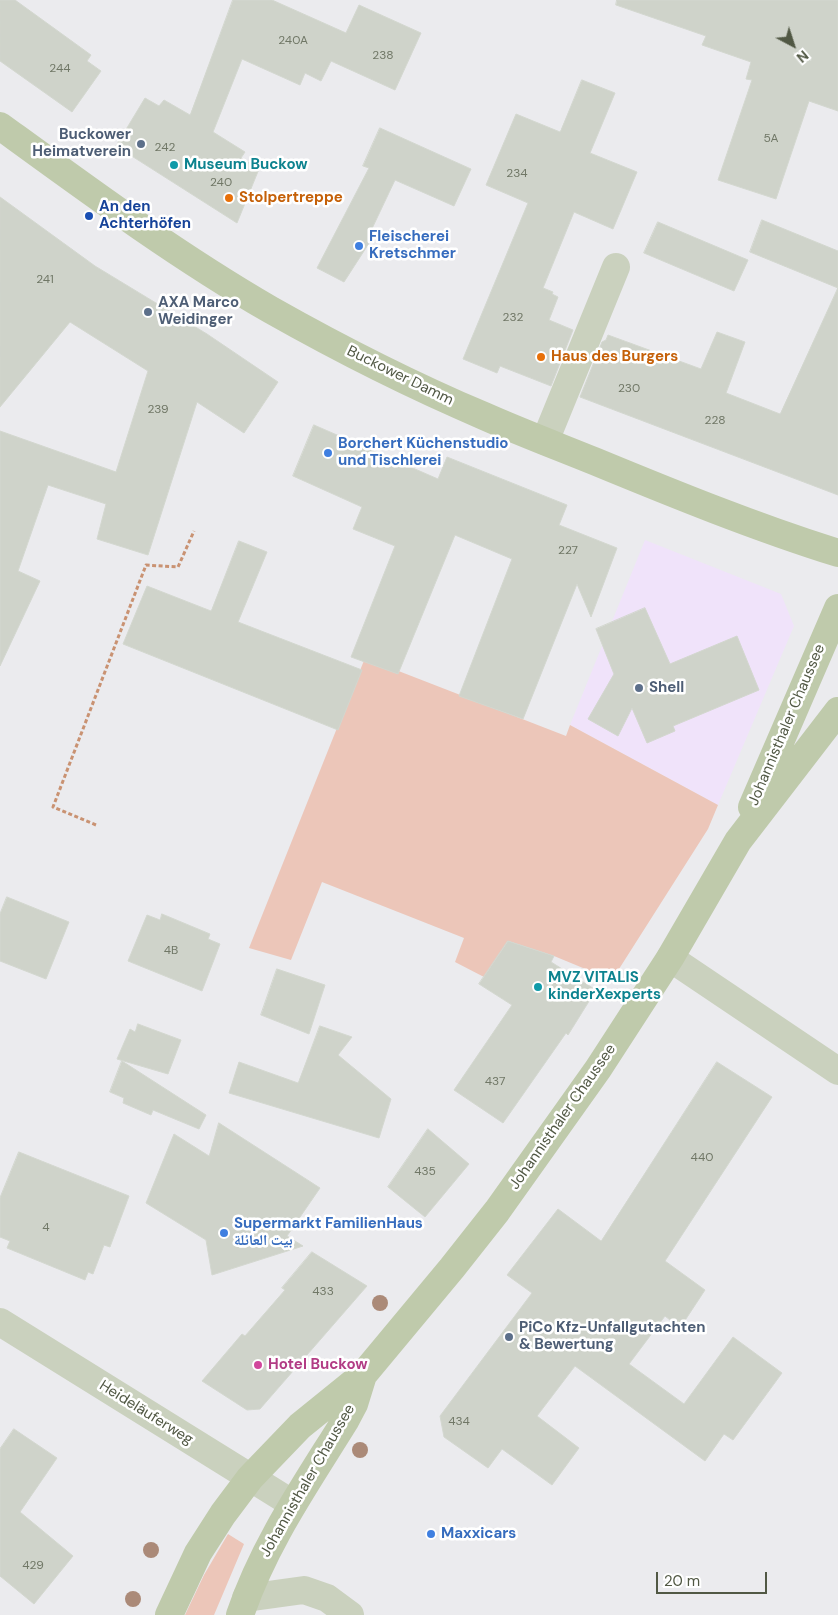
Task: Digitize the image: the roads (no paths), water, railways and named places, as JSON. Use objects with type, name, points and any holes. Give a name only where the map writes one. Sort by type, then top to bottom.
[{"type":"main road","name":"Buckower Damm","points":[[0,126],[102,200],[177,251],[270,309],[362,359],[483,416],[726,514],[838,553]]},
{"type":"main road","name":"Johannisthaler Chaussee","points":[[738,842],[779,742],[838,608]]},
{"type":"main road","name":"Johannisthaler Chaussee","points":[[169,1615],[198,1553],[223,1514],[250,1478],[300,1426],[363,1375],[497,1211],[598,1069],[670,958],[738,842],[838,711]]},
{"type":"main road","name":"Johannisthaler Chaussee","points":[[243,1606],[271,1541],[354,1404],[363,1375]]},
{"type":"street","points":[[545,441],[616,267]]},
{"type":"street","points":[[670,958],[838,1071]]},
{"type":"street","name":"Heideläuferweg","points":[[0,1322],[293,1504]]},
{"type":"street","points":[[243,1606],[304,1590],[327,1598],[350,1615]]},
{"type":"place","name":"Buckower Heimatverein","points":[[141,144]]},
{"type":"place","name":"Museum Buckow","points":[[174,165]]},
{"type":"place","name":"Stolpertreppe","points":[[229,198]]},
{"type":"place","name":"An den Achterhöfen","points":[[89,216]]},
{"type":"place","name":"Fleischerei Kretschmer","points":[[359,246]]},
{"type":"place","name":"AXA Marco Weidinger","points":[[148,312]]},
{"type":"place","name":"Haus des Burgers","points":[[541,357]]},
{"type":"place","name":"Borchert Küchenstudio und Tischlerei","points":[[328,453]]},
{"type":"place","name":"Shell","points":[[639,688]]},
{"type":"place","name":"MVZ VITALIS kinderXexperts","points":[[538,987]]},
{"type":"place","name":"Supermarkt FamilienHaus بيت العائلة","points":[[224,1233]]},
{"type":"place","name":"PiCo Kfz-Unfallgutachten & Bewertung","points":[[509,1337]]},
{"type":"place","name":"Hotel Buckow","points":[[258,1365]]},
{"type":"place","name":"Maxxicars","points":[[431,1534]]}]
